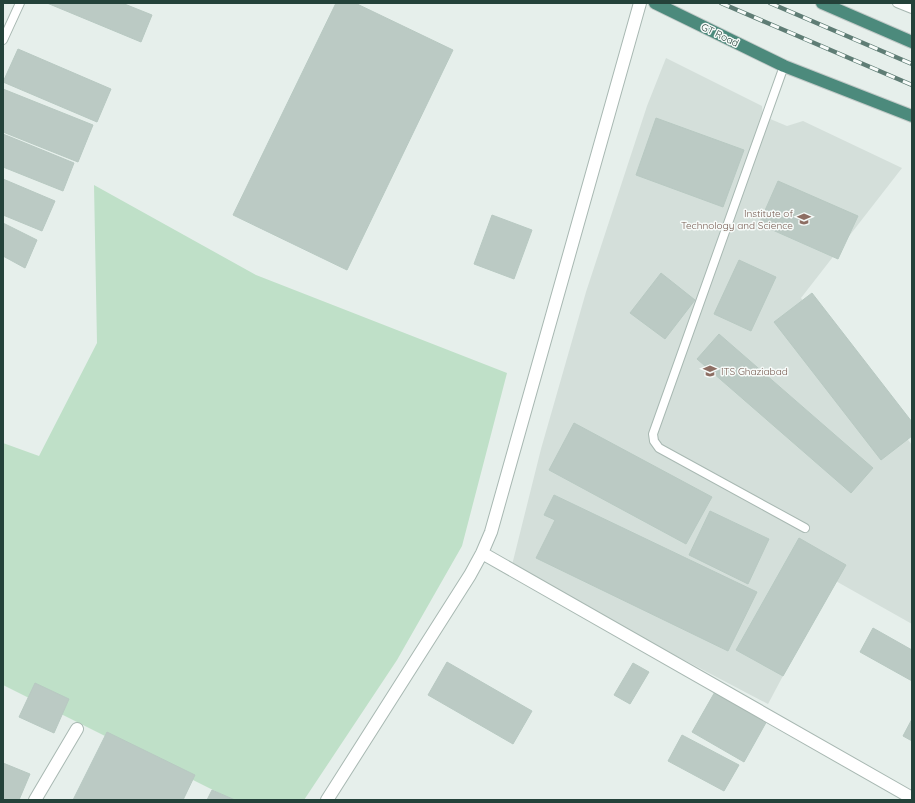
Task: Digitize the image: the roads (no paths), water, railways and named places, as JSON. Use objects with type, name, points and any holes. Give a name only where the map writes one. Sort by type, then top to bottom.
[{"type":"highway","name":"GT Road","points":[[655,3],[784,66],[912,116]]},
{"type":"highway","points":[[822,3],[912,42]]},
{"type":"street","points":[[327,800],[470,575],[482,553],[492,526],[640,3]]},
{"type":"street","points":[[482,553],[912,798]]},
{"type":"street","points":[[35,800],[77,729]]},
{"type":"lane","points":[[3,39],[20,3]]},
{"type":"lane","points":[[897,3],[912,9]]},
{"type":"lane","points":[[784,66],[653,434],[654,441],[659,448],[806,528]]},
{"type":"railway","points":[[721,3],[912,85]]},
{"type":"railway","points":[[770,3],[912,64]]},
{"type":"place","name":"Institute of Technology and Science","points":[[804,219]]},
{"type":"place","name":"ITS Ghaziabad","points":[[710,371]]}]
